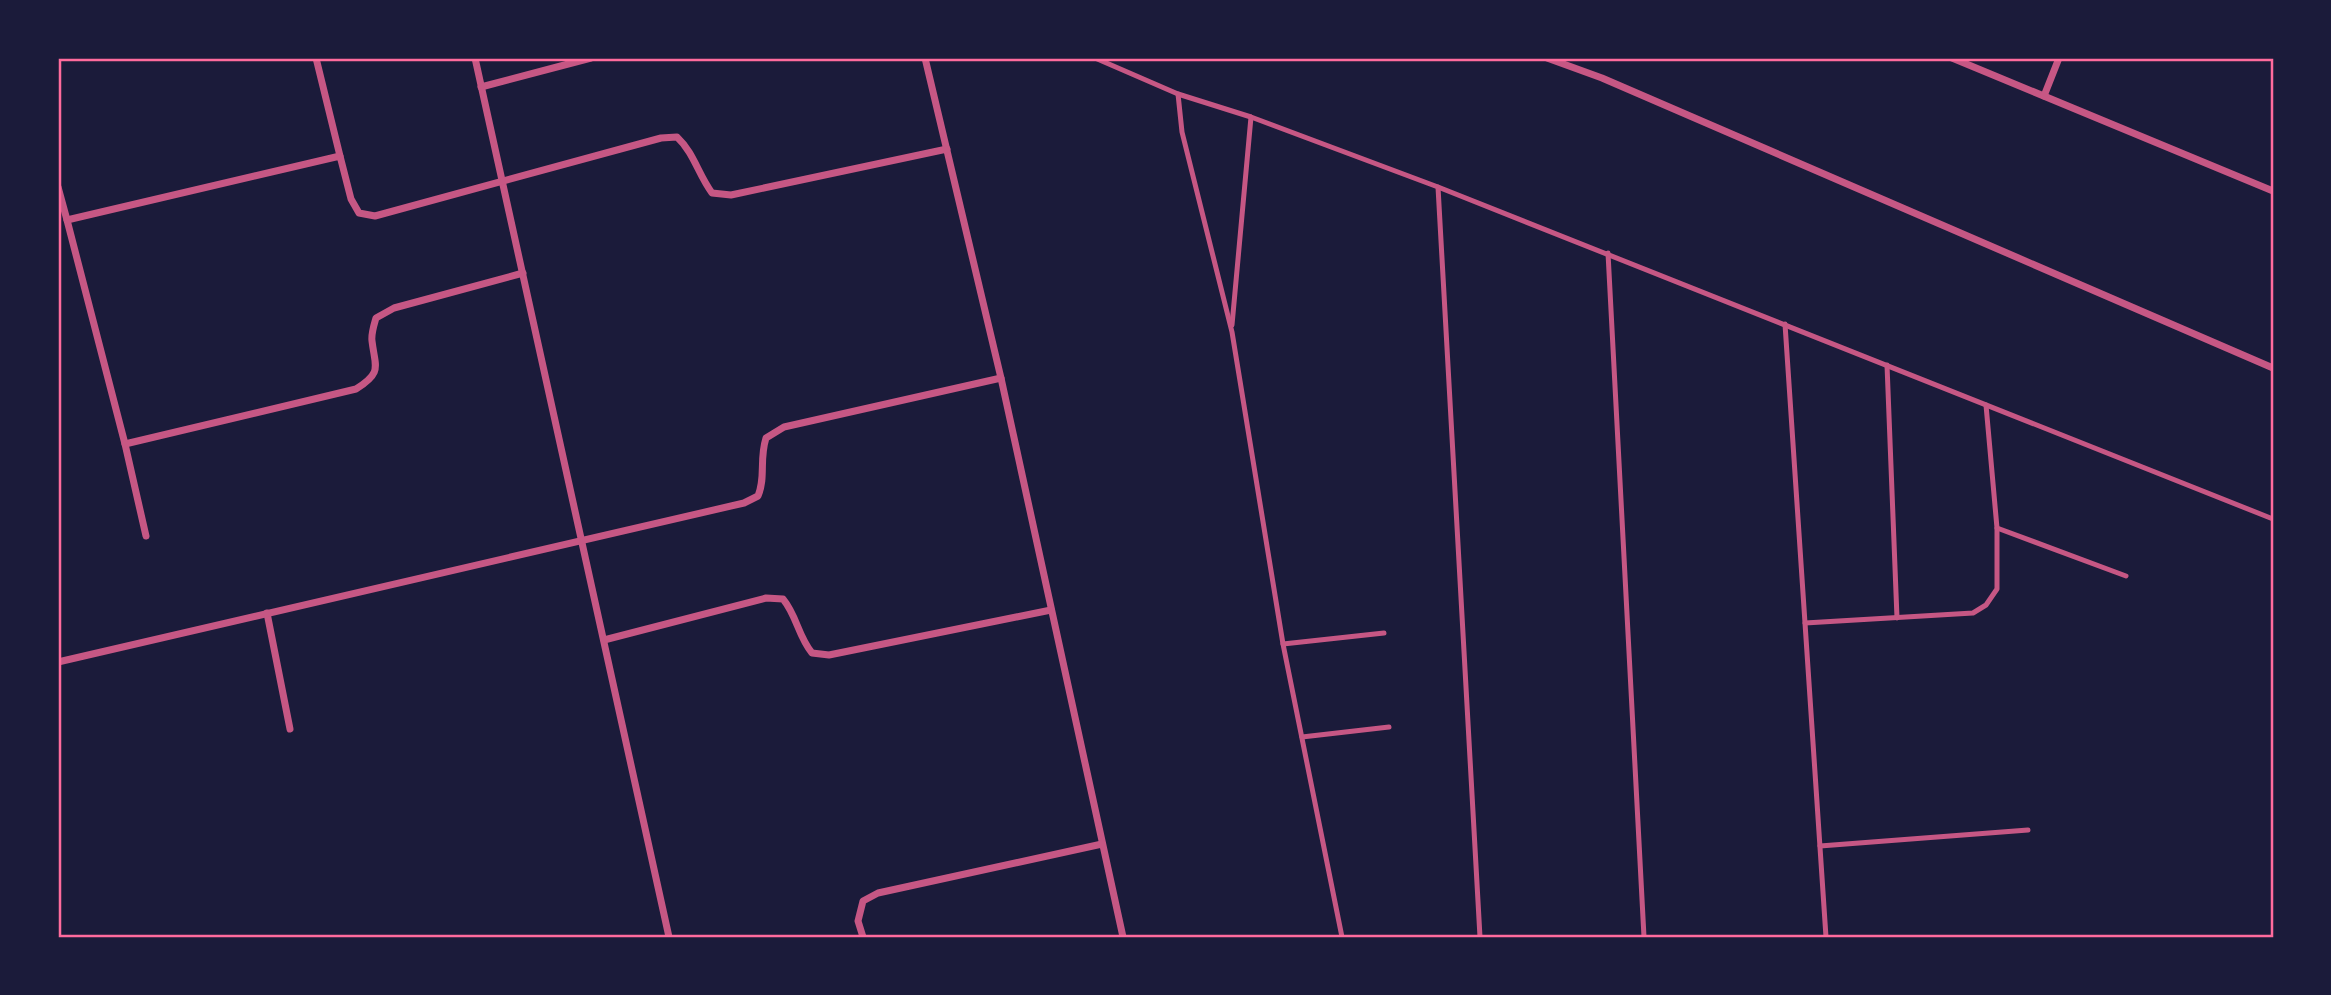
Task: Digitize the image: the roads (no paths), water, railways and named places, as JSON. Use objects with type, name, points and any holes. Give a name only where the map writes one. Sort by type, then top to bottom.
[{"type":"street","points":[[316,58],[351,199],[359,212],[375,216],[661,138],[677,137],[690,148],[700,177],[712,193],[731,195],[947,149]]},
{"type":"street","points":[[475,58],[669,937]]},
{"type":"street","points":[[481,87],[591,58]]},
{"type":"street","points":[[925,58],[1001,377],[1123,937]]},
{"type":"street","points":[[1547,58],[1602,78],[2273,368]]},
{"type":"street","points":[[1952,58],[2273,191]]},
{"type":"street","points":[[2044,96],[2059,58]]},
{"type":"street","points":[[67,220],[340,156]]},
{"type":"street","points":[[58,187],[125,444],[146,536]]},
{"type":"street","points":[[125,444],[356,388],[372,379],[377,363],[371,338],[376,318],[394,307],[523,273]]},
{"type":"street","points":[[58,662],[744,503],[758,496],[764,482],[760,458],[766,438],[784,427],[1001,377]]},
{"type":"street","points":[[604,640],[766,598],[783,599],[794,613],[801,640],[812,653],[829,655],[1051,610]]},
{"type":"street","points":[[267,612],[290,729]]},
{"type":"street","points":[[863,937],[859,920],[863,901],[878,893],[1102,844]]},
{"type":"lane","points":[[1095,58],[1178,94],[1251,117],[1608,253],[2273,519]]},
{"type":"lane","points":[[1178,94],[1182,132],[1232,332],[1283,644],[1342,937]]},
{"type":"lane","points":[[1232,332],[1251,117]]},
{"type":"lane","points":[[1438,187],[1480,937]]},
{"type":"lane","points":[[1608,253],[1644,937]]},
{"type":"lane","points":[[1785,324],[1826,937]]},
{"type":"lane","points":[[1887,365],[1897,618]]},
{"type":"lane","points":[[1805,623],[1973,613],[1986,605],[1997,589],[1997,528],[1986,405]]},
{"type":"lane","points":[[1997,528],[2126,576]]},
{"type":"lane","points":[[1283,644],[1384,633]]},
{"type":"lane","points":[[1302,737],[1388,727]]},
{"type":"lane","points":[[1820,846],[2028,830]]}]
